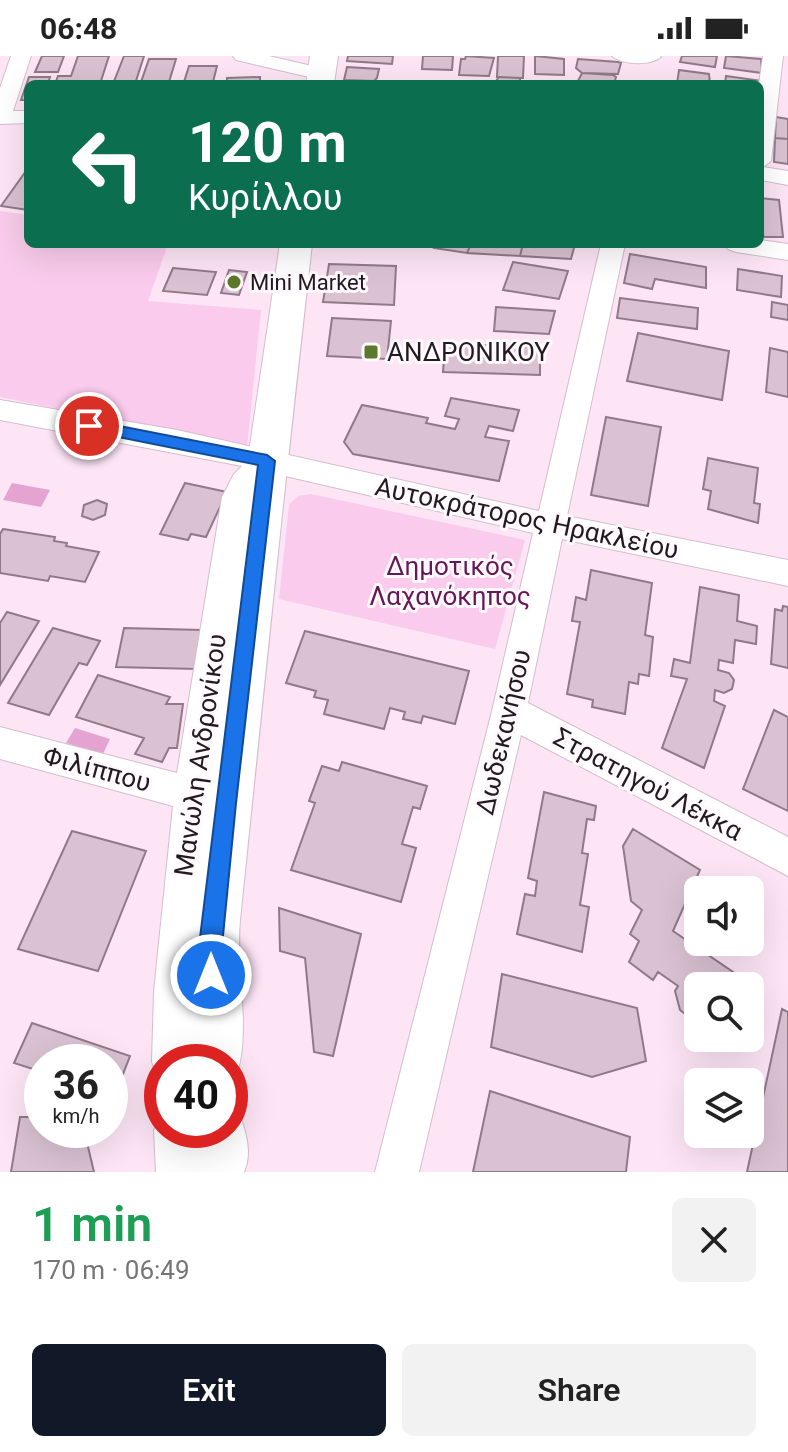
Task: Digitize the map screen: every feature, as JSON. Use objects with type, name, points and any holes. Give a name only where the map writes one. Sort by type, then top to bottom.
[{"type":"street","points":[[21,56],[0,118],[24,117]]},
{"type":"street","points":[[243,56],[322,71]]},
{"type":"street","points":[[622,56],[650,61]]},
{"type":"street","points":[[764,129],[773,56]]},
{"type":"street","points":[[764,174],[788,178]]},
{"type":"street","name":"Μανώλη Ανδρονίκου","points":[[213,1044],[210,946],[295,248]]},
{"type":"street","name":"Δωδεκανήσου","points":[[397,1172],[509,711],[612,248]]},
{"type":"street","points":[[762,248],[788,252]]},
{"type":"street","name":"Αυτοκράτορος Ηρακλείου","points":[[0,410],[177,441],[550,525],[788,573]]},
{"type":"street","name":"Μανώλη Ανδρονίκου","points":[[173,1044],[176,947],[194,795],[237,497],[249,476],[267,461]]},
{"type":"street","name":"Στρατηγού Λέκκα","points":[[509,711],[788,857]]},
{"type":"street","name":"Φιλίππου","points":[[0,743],[194,795]]},
{"type":"green space","points":[[0,211],[24,214],[24,248],[167,248],[148,301],[261,310],[247,447],[0,397]]},
{"type":"green space","name":"Δημοτικός Λαχανόκηπος","points":[[311,494],[525,540],[495,649],[279,599],[289,505],[298,496]]},
{"type":"shaded area","points":[[12,483],[50,490],[41,507],[3,500]]},
{"type":"shaded area","points":[[75,728],[110,739],[103,754],[66,743]]},
{"type":"building","points":[[42,56],[64,56],[58,72],[35,72]]},
{"type":"building","points":[[78,56],[109,56],[101,80],[56,80],[58,76],[71,76]]},
{"type":"building","points":[[124,56],[144,56],[136,80],[115,80]]},
{"type":"building","points":[[348,56],[393,56],[392,64],[347,61]]},
{"type":"building","points":[[423,56],[453,56],[452,70],[422,69]]},
{"type":"building","points":[[466,56],[494,58],[489,76],[459,75],[461,59]]},
{"type":"building","points":[[498,56],[524,56],[523,78],[497,77]]},
{"type":"building","points":[[535,56],[564,59],[564,75],[535,74]]},
{"type":"building","points":[[682,56],[717,56],[715,67],[680,62]]},
{"type":"building","points":[[726,56],[761,59],[762,73],[724,68]]},
{"type":"building","points":[[149,59],[176,59],[170,80],[142,80]]},
{"type":"building","points":[[578,59],[621,63],[618,74],[582,73],[576,68]]},
{"type":"building","points":[[189,66],[217,66],[214,80],[185,80]]},
{"type":"building","points":[[347,67],[379,69],[375,80],[344,80]]},
{"type":"building","points":[[679,70],[709,74],[710,80],[678,80]]},
{"type":"building","points":[[582,73],[616,77],[615,80],[578,80]]},
{"type":"building","points":[[726,76],[755,80],[726,80]]},
{"type":"building","points":[[29,77],[50,77],[49,80],[28,80]]},
{"type":"building","points":[[260,77],[260,80],[227,80]]},
{"type":"building","points":[[499,77],[520,78],[520,80],[497,80]]},
{"type":"building","points":[[776,117],[788,119],[788,139],[775,138]]},
{"type":"building","points":[[775,138],[788,139],[788,164],[774,162]]},
{"type":"building","points":[[24,174],[24,209],[1,206]]},
{"type":"building","points":[[764,198],[779,200],[783,237],[764,237]]},
{"type":"building","points":[[434,248],[469,248],[467,253]]},
{"type":"building","points":[[469,248],[522,248],[520,256],[467,253]]},
{"type":"building","points":[[522,248],[574,248],[571,259],[520,256]]},
{"type":"building","points":[[630,254],[706,267],[706,288],[655,279],[652,289],[624,283]]},
{"type":"building","points":[[513,262],[568,271],[559,299],[503,290]]},
{"type":"building","points":[[329,264],[396,266],[394,305],[323,302]]},
{"type":"building","points":[[173,268],[216,272],[207,295],[163,291]]},
{"type":"building","points":[[738,269],[782,276],[781,297],[737,290]]},
{"type":"building","name":"Mini Market","points":[[229,270],[247,272],[239,295],[221,293]]},
{"type":"building","points":[[620,298],[698,308],[697,329],[617,318]]},
{"type":"building","points":[[772,302],[788,305],[788,320],[771,317]]},
{"type":"building","points":[[496,307],[555,311],[549,334],[494,331]]},
{"type":"building","points":[[332,318],[391,321],[387,359],[327,356]]},
{"type":"building","points":[[638,333],[729,351],[722,400],[627,381]]},
{"type":"building","points":[[445,344],[540,347],[540,375],[443,372]]},
{"type":"building","points":[[770,348],[788,352],[788,397],[766,392]]},
{"type":"building","points":[[451,398],[519,410],[513,431],[489,426],[485,437],[509,441],[499,481],[353,454],[344,442],[362,405],[428,418],[426,423],[455,429],[459,419],[445,416]]},
{"type":"building","points":[[606,417],[661,427],[648,506],[591,495]]},
{"type":"building","points":[[708,458],[758,468],[754,503],[760,504],[758,523],[708,509],[711,491],[703,489]]},
{"type":"building","points":[[185,483],[227,492],[206,537],[191,534],[188,540],[160,534]]},
{"type":"building","points":[[97,500],[107,504],[105,515],[93,520],[82,516],[84,505]]},
{"type":"building","points":[[3,529],[55,537],[54,541],[67,543],[66,546],[99,552],[85,582],[50,576],[48,581],[0,573],[0,534]]},
{"type":"building","points":[[591,570],[652,583],[645,635],[653,637],[649,676],[639,674],[638,684],[629,682],[625,714],[592,707],[593,700],[567,694],[580,622],[572,621],[576,597],[586,600]]},
{"type":"building","points":[[700,587],[739,595],[737,621],[757,626],[756,644],[735,640],[733,663],[719,660],[718,670],[729,673],[734,680],[732,689],[724,693],[715,690],[714,701],[725,706],[704,768],[662,748],[687,679],[671,676],[674,659],[690,663]]},
{"type":"building","points":[[783,606],[788,607],[788,668],[771,664],[775,609],[782,611]]},
{"type":"building","points":[[7,612],[39,621],[0,685],[0,623]]},
{"type":"building","points":[[53,628],[100,641],[87,665],[79,663],[49,715],[8,703]]},
{"type":"building","points":[[124,628],[202,630],[196,669],[116,667]]},
{"type":"building","points":[[305,631],[469,671],[455,724],[423,716],[421,723],[403,719],[405,712],[390,708],[384,729],[324,714],[328,700],[314,697],[316,691],[286,683]]},
{"type":"building","points":[[98,675],[170,697],[166,704],[183,704],[177,748],[169,748],[162,762],[135,754],[144,738],[76,717]]},
{"type":"building","points":[[774,710],[788,717],[788,811],[743,789]]},
{"type":"building","points":[[342,762],[427,786],[420,809],[413,807],[402,844],[416,848],[401,902],[291,870],[315,803],[309,801],[322,766],[339,771]]},
{"type":"building","points":[[544,792],[596,806],[594,820],[587,819],[582,853],[588,854],[580,905],[589,907],[582,952],[517,934],[525,894],[535,896],[537,881],[528,878]]},
{"type":"building","points":[[633,829],[700,870],[697,876],[684,876],[684,906],[673,931],[684,939],[684,956],[710,956],[733,972],[684,972],[684,1013],[680,1010],[675,991],[678,986],[658,972],[653,980],[629,962],[639,941],[630,934],[642,910],[631,901],[623,846]]},
{"type":"building","points":[[72,831],[146,851],[98,971],[18,949]]},
{"type":"building","points":[[279,908],[361,934],[333,1056],[314,1052],[305,958],[280,951]]},
{"type":"building","points":[[502,974],[637,1008],[646,1061],[592,1077],[491,1047]]},
{"type":"building","points":[[782,1009],[788,1012],[788,1172],[747,1172],[752,1148],[764,1148],[764,1093]]},
{"type":"building","points":[[32,1023],[94,1044],[24,1044],[24,1066],[14,1063]]},
{"type":"building","points":[[490,1091],[630,1137],[626,1172],[473,1172]]},
{"type":"building","points":[[20,1117],[24,1117],[24,1148],[88,1148],[94,1172],[11,1172]]},
{"type":"place","name":"Mini Market","points":[[234,282]]},
{"type":"place","name":"ΑΝΔΡΟΝΙΚΟΥ","points":[[371,352]]},
{"type":"route","points":[[89,426],[267,461],[210,946],[211,975]]}]
